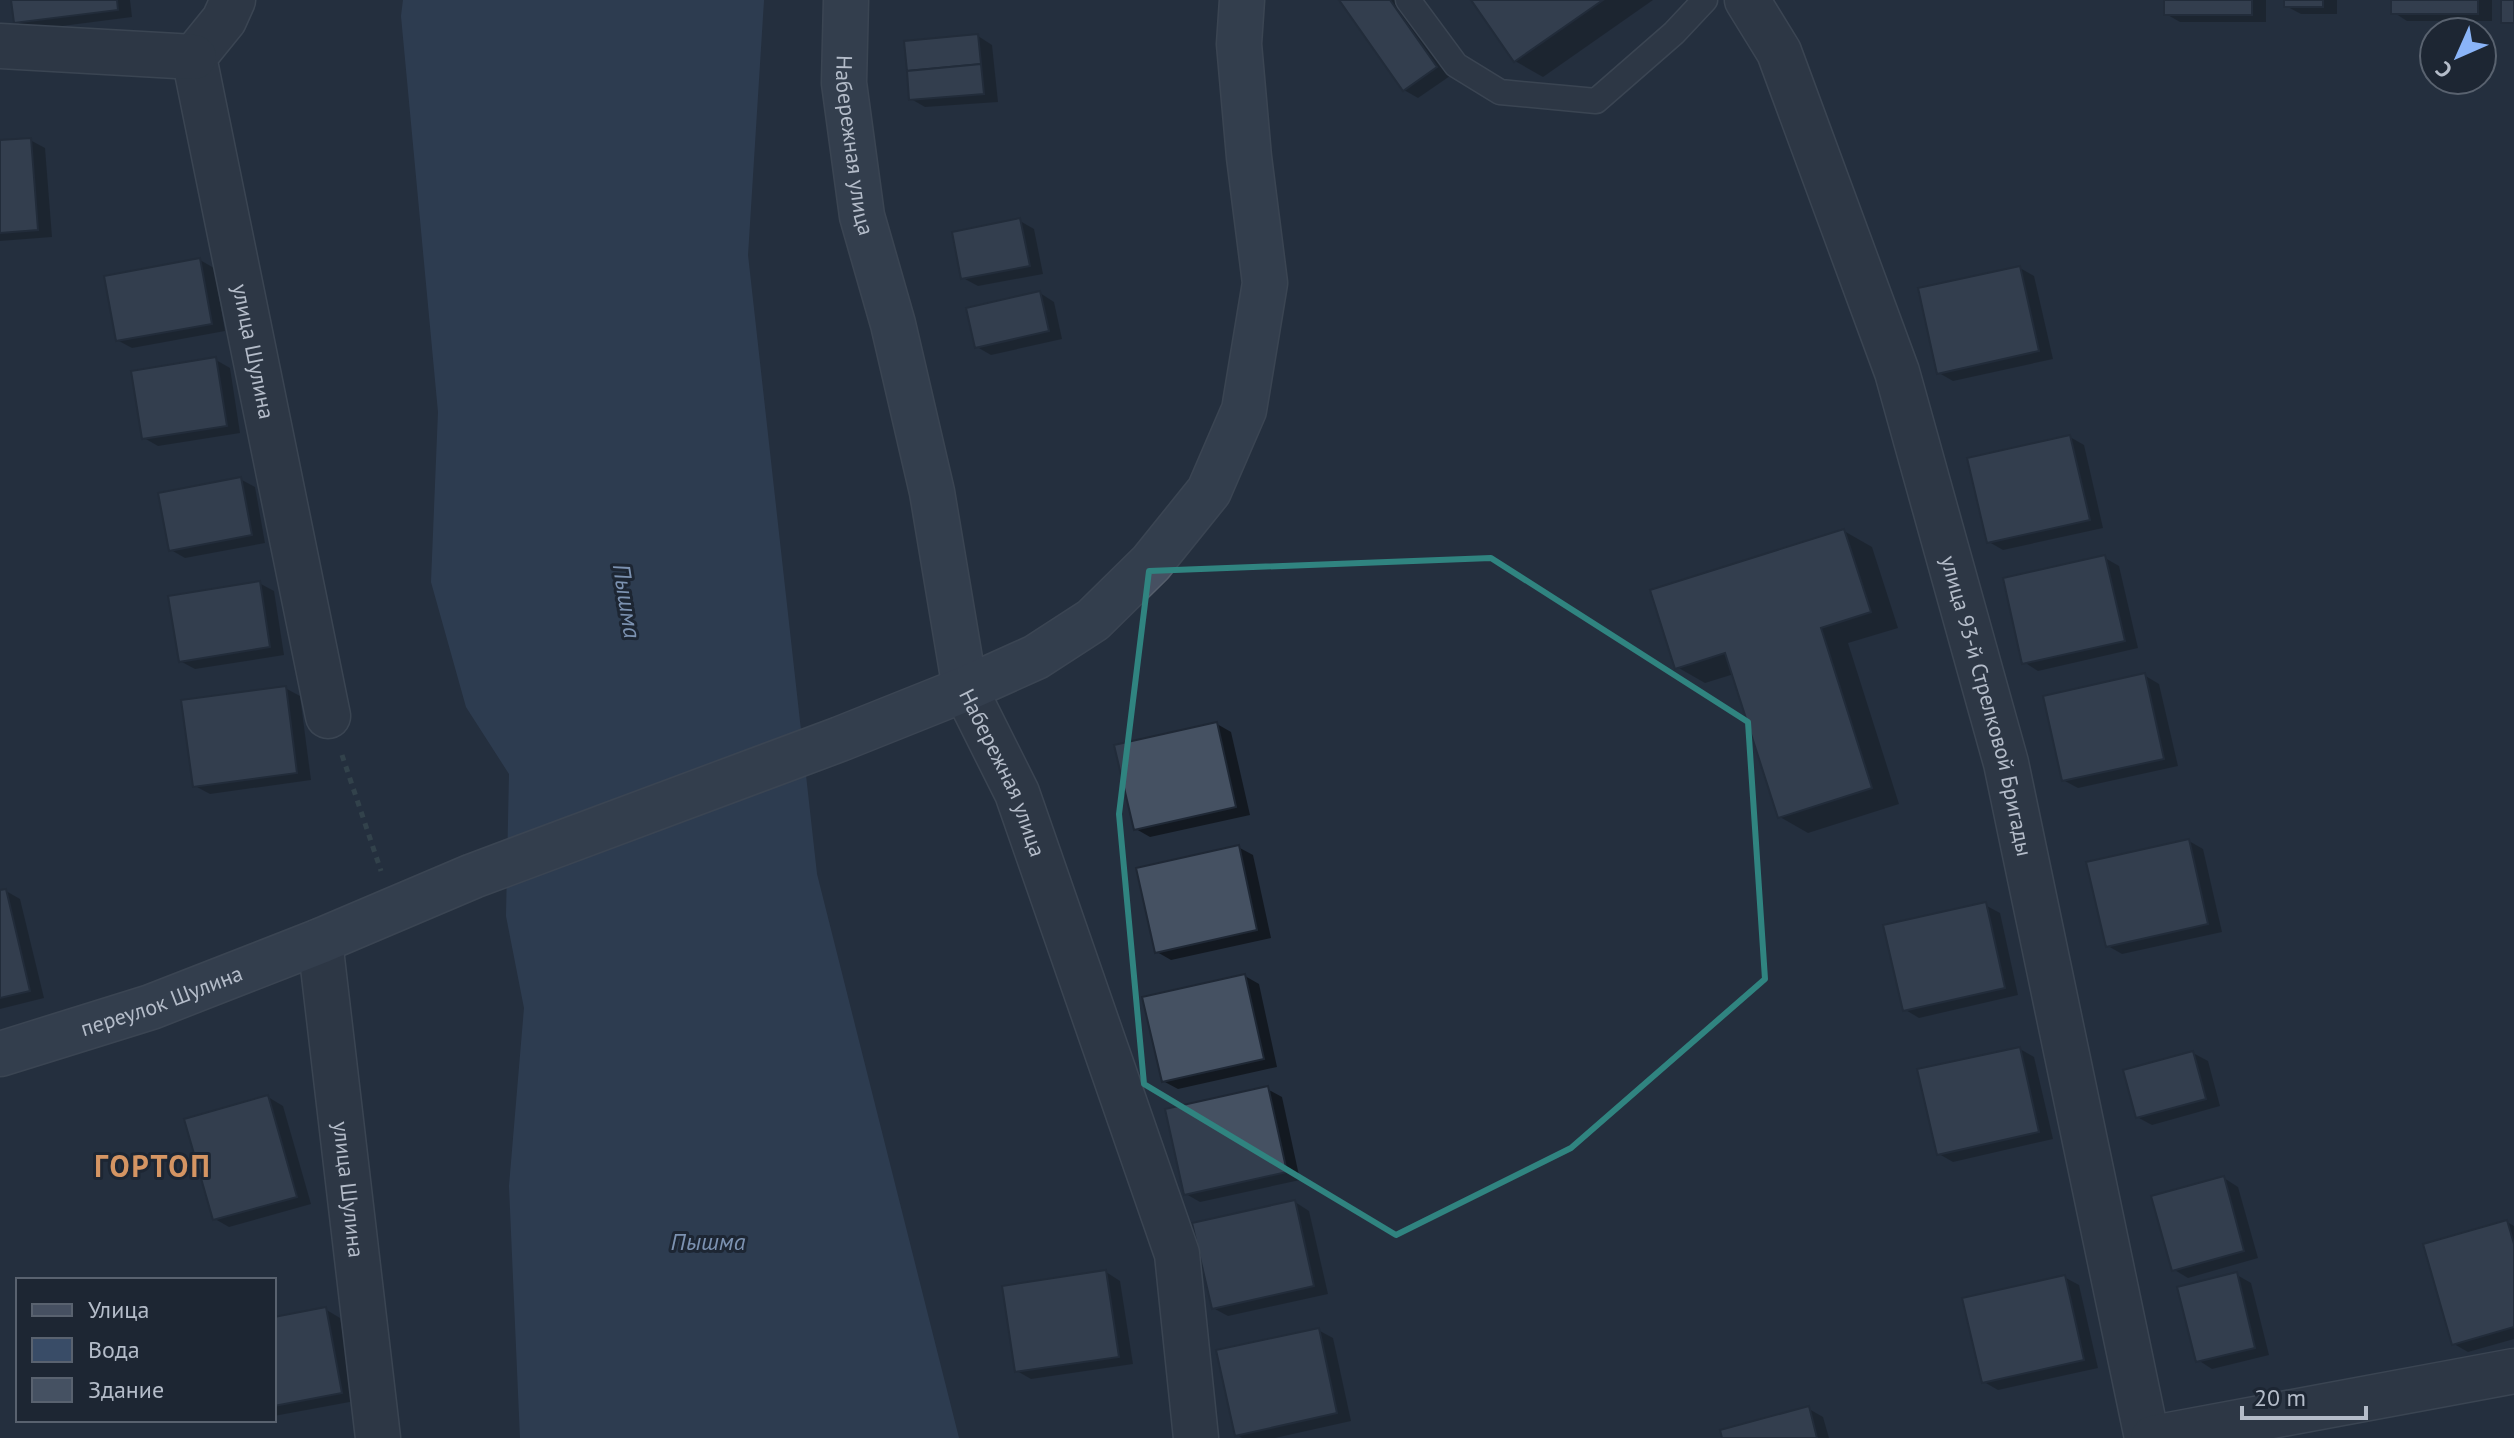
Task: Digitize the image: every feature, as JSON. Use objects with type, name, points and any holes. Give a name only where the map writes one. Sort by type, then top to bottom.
[{"type":"main road","name":"Набережная улица","points":[[846,0],[844,83],[862,216],[893,324],[932,492],[965,689]]},
{"type":"main road","name":"переулок Шулина","points":[[0,1054],[151,1007],[320,941],[473,876],[840,739],[1036,657],[1093,620],[1151,563],[1209,491],[1244,410],[1265,283],[1239,44],[1242,0]]},
{"type":"street","points":[[0,46],[194,57],[224,20],[233,0]]},
{"type":"street","name":"улица 93-й Стрелковой Бригады","points":[[1747,0],[1779,52],[1897,372],[2006,763],[2150,1438]]},
{"type":"street","name":"улица Шулина","points":[[194,57],[328,716]]},
{"type":"street","name":"Набережная улица","points":[[965,689],[1017,793],[1177,1254],[1196,1438]]},
{"type":"street","name":"улица Шулина","points":[[320,941],[378,1438]]},
{"type":"street","points":[[2150,1438],[2514,1371]]},
{"type":"lane","points":[[1408,0],[1456,65],[1500,92],[1596,101],[1674,33],[1705,0]]},
{"type":"path","points":[[328,716],[395,910]]},
{"type":"highlighted area","points":[[1491,558],[1748,722],[1765,979],[1571,1148],[1396,1235],[1144,1084],[1119,814],[1149,571]]},
{"type":"water","name":"Пышма","points":[[403,0],[764,0],[748,255],[817,874],[959,1438],[520,1438],[509,1186],[524,1008],[506,916],[509,774],[466,707],[431,582],[438,412],[401,16]]},
{"type":"building","points":[[11,0],[117,0],[118,10],[14,23]]},
{"type":"building","points":[[1339,0],[1390,0],[1437,67],[1403,91]]},
{"type":"building","points":[[1471,0],[1603,0],[1514,62]]},
{"type":"building","points":[[2164,0],[2252,0],[2252,15],[2164,15]]},
{"type":"building","points":[[2284,0],[2323,0],[2323,7],[2284,7]]},
{"type":"building","points":[[2391,0],[2478,0],[2478,14],[2391,14]]},
{"type":"building","points":[[2501,0],[2514,0],[2514,23],[2501,23]]},
{"type":"building","points":[[978,34],[981,64],[907,71],[904,41]]},
{"type":"building","points":[[981,64],[984,94],[909,100],[907,71]]},
{"type":"building","points":[[31,138],[38,230],[0,233],[0,140]]},
{"type":"building","points":[[1020,218],[1030,266],[961,279],[952,232]]},
{"type":"building","points":[[200,258],[212,324],[116,341],[104,276]]},
{"type":"building","points":[[2020,266],[2039,351],[1937,374],[1918,288]]},
{"type":"building","points":[[1040,291],[1049,331],[975,348],[966,308]]},
{"type":"building","points":[[216,357],[227,426],[142,439],[131,371]]},
{"type":"building","points":[[2070,435],[2090,520],[1987,543],[1967,458]]},
{"type":"building","points":[[241,477],[252,535],[169,551],[158,493]]},
{"type":"building","points":[[1844,529],[1871,612],[1821,628],[1872,788],[1778,818],[1725,653],[1675,669],[1650,590]]},
{"type":"building","points":[[2105,555],[2125,641],[2022,664],[2003,578]]},
{"type":"building","points":[[260,581],[270,647],[179,662],[168,596]]},
{"type":"building","points":[[2145,673],[2164,759],[2062,781],[2043,696]]},
{"type":"building","points":[[286,686],[297,773],[193,787],[181,700]]},
{"type":"building","points":[[1217,722],[1236,807],[1134,830],[1114,745]]},
{"type":"building","points":[[2189,839],[2208,924],[2106,947],[2086,862]]},
{"type":"building","points":[[1239,845],[1257,930],[1155,953],[1136,868]]},
{"type":"building","points":[[6,889],[30,991],[0,998],[0,890]]},
{"type":"building","points":[[1986,902],[2005,988],[1903,1011],[1883,925]]},
{"type":"building","points":[[1245,974],[1264,1059],[1162,1082],[1142,997]]},
{"type":"building","points":[[2020,1047],[2039,1132],[1937,1155],[1917,1069]]},
{"type":"building","points":[[2193,1051],[2206,1099],[2136,1118],[2123,1070]]},
{"type":"building","points":[[1268,1086],[1287,1172],[1184,1195],[1165,1109]]},
{"type":"building","points":[[268,1095],[297,1197],[213,1220],[184,1119]]},
{"type":"building","points":[[2224,1176],[2244,1251],[2172,1271],[2151,1196]]},
{"type":"building","points":[[1295,1200],[1314,1286],[1212,1309],[1192,1223]]},
{"type":"building","points":[[2507,1220],[2514,1244],[2514,1327],[2452,1345],[2423,1244]]},
{"type":"building","points":[[1106,1270],[1119,1357],[1015,1372],[1002,1286]]},
{"type":"building","points":[[2237,1272],[2255,1348],[2196,1362],[2177,1287]]},
{"type":"building","points":[[2065,1275],[2084,1360],[1982,1383],[1962,1298]]},
{"type":"building","points":[[326,1307],[342,1393],[276,1406],[276,1317]]},
{"type":"building","points":[[1319,1328],[1337,1413],[1235,1436],[1216,1350]]},
{"type":"building","points":[[1809,1406],[1817,1438],[1722,1438],[1720,1430]]},
{"type":"district","name":"ГОРТОП","points":[[153,1165]]}]
